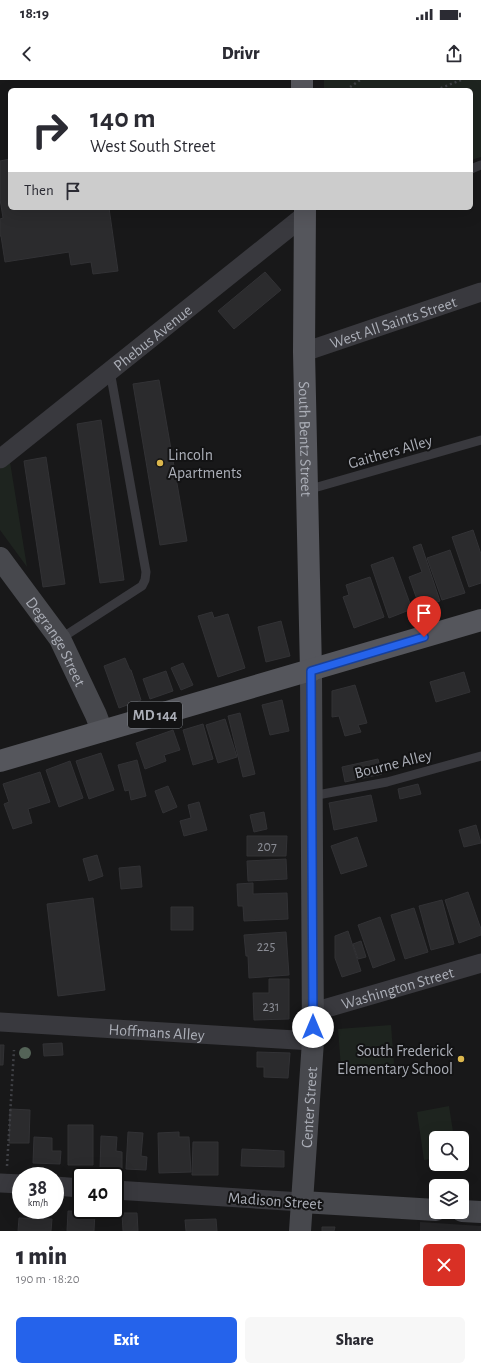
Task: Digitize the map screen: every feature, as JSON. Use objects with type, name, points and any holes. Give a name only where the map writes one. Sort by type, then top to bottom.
[{"type":"main road","name":"South Bentz Street","points":[[305,211],[304,352],[311,671]]},
{"type":"main road","name":"MD 144","points":[[0,761],[481,620]]},
{"type":"street","name":"Phebus Avenue","points":[[0,459],[305,211]]},
{"type":"street","name":"West All Saints Street","points":[[304,352],[481,292]]},
{"type":"street","name":"Degrange Street","points":[[0,558],[60,639],[102,731]]},
{"type":"street","name":"Center Street","points":[[300,1231],[313,1041],[311,671]]},
{"type":"street","name":"Washington Street","points":[[313,1012],[481,964]]},
{"type":"street","name":"Hoffmans Alley","points":[[0,1022],[313,1041]]},
{"type":"street","name":"Madison Street","points":[[124,1191],[429,1210]]},
{"type":"street","points":[[469,1211],[481,1212]]},
{"type":"lane","points":[[60,639],[142,586],[146,580],[146,572],[110,371]]},
{"type":"lane","name":"Gaithers Alley","points":[[307,490],[481,440]]},
{"type":"lane","name":"Bourne Alley","points":[[312,796],[387,782],[481,756]]},
{"type":"path","points":[[349,88],[360,80]]},
{"type":"path","points":[[445,88],[461,80]]},
{"type":"path","points":[[3,1176],[14,1050]]},
{"type":"shaded area","points":[[324,80],[481,80],[481,157],[473,159],[473,88],[324,88]]},
{"type":"shaded area","points":[[10,462],[27,567],[0,530],[0,469]]},
{"type":"shaded area","points":[[391,1025],[394,1064],[341,1068],[338,1029]]},
{"type":"shaded area","points":[[449,1106],[453,1131],[429,1131],[429,1159],[424,1160],[417,1112]]},
{"type":"shaded area","points":[[420,1222],[481,1226],[481,1231],[420,1231]]},
{"type":"building","points":[[8,159],[8,210],[109,210],[118,271],[93,274],[91,262],[71,265],[69,252],[5,262],[0,236],[0,219],[3,218],[0,199],[0,161]]},
{"type":"building","points":[[265,272],[281,290],[234,329],[218,311]]},
{"type":"building","name":"Lincoln Apartments","points":[[159,380],[187,541],[160,545],[133,384]]},
{"type":"building","points":[[101,420],[124,580],[100,583],[77,424]]},
{"type":"building","points":[[46,457],[65,584],[43,587],[24,461]]},
{"type":"building","points":[[473,530],[481,554],[481,583],[469,587],[452,537]]},
{"type":"building","points":[[421,544],[440,601],[420,608],[409,577],[422,572],[413,547]]},
{"type":"building","points":[[450,550],[465,593],[442,600],[427,558]]},
{"type":"building","points":[[393,557],[412,609],[389,618],[371,565]]},
{"type":"building","points":[[370,577],[384,617],[354,628],[343,597],[349,595],[346,585]]},
{"type":"building","points":[[212,612],[214,618],[228,614],[245,668],[218,677],[198,616]]},
{"type":"building","points":[[281,621],[290,656],[266,662],[258,627]]},
{"type":"building","points":[[125,658],[131,670],[141,700],[119,708],[104,666]]},
{"type":"building","points":[[183,663],[193,685],[181,690],[171,668]]},
{"type":"building","points":[[166,671],[173,691],[150,699],[143,679]]},
{"type":"building","points":[[464,672],[470,692],[436,702],[430,682]]},
{"type":"building","points":[[355,685],[367,723],[358,725],[361,732],[345,736],[339,716],[332,717],[332,691]]},
{"type":"building","points":[[282,700],[289,731],[270,735],[262,705]]},
{"type":"building","points":[[240,713],[255,774],[243,777],[228,716]]},
{"type":"building","points":[[225,719],[237,757],[218,763],[206,725]]},
{"type":"building","points":[[203,724],[213,759],[193,765],[183,730]]},
{"type":"building","points":[[173,730],[180,750],[164,755],[166,761],[145,769],[136,743]]},
{"type":"building","points":[[101,753],[114,790],[89,799],[76,761]]},
{"type":"building","points":[[378,759],[382,774],[345,782],[342,767]]},
{"type":"building","points":[[137,760],[146,796],[131,800],[129,790],[125,791],[118,765]]},
{"type":"building","points":[[70,761],[83,798],[59,807],[46,770]]},
{"type":"building","points":[[40,772],[50,802],[28,809],[32,823],[13,829],[4,804],[9,802],[3,784]]},
{"type":"building","points":[[418,784],[421,794],[400,799],[398,789]]},
{"type":"building","points":[[168,786],[177,807],[163,813],[155,791]]},
{"type":"building","points":[[371,795],[377,821],[334,830],[329,803]]},
{"type":"building","points":[[199,802],[207,830],[184,836],[180,821],[191,818],[188,805]]},
{"type":"building","points":[[264,812],[267,829],[254,832],[250,815]]},
{"type":"building","points":[[476,825],[481,843],[464,847],[459,830]]},
{"type":"building","points":[[247,836],[287,836],[286,856],[247,856]]},
{"type":"building","points":[[357,837],[367,866],[341,874],[331,846]]},
{"type":"building","points":[[97,855],[103,876],[89,881],[83,859]]},
{"type":"building","points":[[286,859],[287,879],[248,881],[247,861]]},
{"type":"building","points":[[140,866],[142,887],[121,889],[119,868]]},
{"type":"building","points":[[253,883],[253,894],[287,893],[288,919],[244,921],[243,906],[238,906],[237,884]]},
{"type":"building","points":[[468,892],[481,929],[481,935],[459,943],[445,900]]},
{"type":"building","points":[[93,898],[105,990],[58,996],[47,904]]},
{"type":"building","points":[[442,900],[454,944],[431,950],[419,906]]},
{"type":"building","points":[[171,907],[193,907],[193,930],[171,930]]},
{"type":"building","points":[[414,908],[428,952],[405,959],[391,915]]},
{"type":"building","points":[[380,917],[395,960],[373,968],[358,925]]},
{"type":"building","points":[[348,931],[361,971],[342,977],[335,958],[335,936]]},
{"type":"building","points":[[286,932],[289,975],[249,978],[248,956],[246,956],[244,935]]},
{"type":"building","points":[[361,941],[366,957],[358,959],[353,944]]},
{"type":"building","points":[[269,979],[289,979],[289,1019],[254,1020],[253,993],[269,993]]},
{"type":"building","points":[[62,1043],[63,1055],[44,1056],[43,1044]]},
{"type":"building","points":[[0,1045],[4,1045],[3,1065],[0,1065]]},
{"type":"building","points":[[257,1052],[290,1053],[288,1078],[264,1077],[264,1067],[257,1067]]},
{"type":"building","points":[[10,1109],[30,1110],[29,1143],[9,1143]]},
{"type":"building","points":[[68,1125],[93,1125],[93,1165],[68,1165]]},
{"type":"building","points":[[128,1132],[143,1133],[141,1156],[147,1157],[146,1170],[126,1169]]},
{"type":"building","points":[[179,1132],[179,1137],[189,1137],[191,1172],[159,1173],[158,1133]]},
{"type":"building","points":[[101,1136],[117,1137],[116,1151],[122,1152],[122,1167],[100,1167]]},
{"type":"building","points":[[34,1137],[52,1138],[52,1151],[61,1151],[60,1164],[33,1163]]},
{"type":"building","points":[[193,1142],[218,1142],[218,1175],[192,1175]]},
{"type":"building","points":[[242,1149],[284,1151],[284,1167],[241,1166]]},
{"type":"building","points":[[68,1211],[72,1211],[72,1219],[95,1219],[94,1231],[67,1231]]},
{"type":"building","points":[[124,1213],[137,1213],[138,1231],[123,1231],[122,1219],[124,1219]]},
{"type":"building","points":[[19,1219],[52,1219],[51,1231],[18,1231]]},
{"type":"building","points":[[216,1219],[217,1231],[186,1231],[185,1220]]},
{"type":"building","points":[[322,1227],[335,1227],[334,1231],[322,1231]]},
{"type":"place","name":"Lincoln Apartments","points":[[160,463]]},
{"type":"place","name":"South Frederick Elementary School","points":[[461,1059]]},
{"type":"route","points":[[313,1027],[311,671],[424,637]]}]
